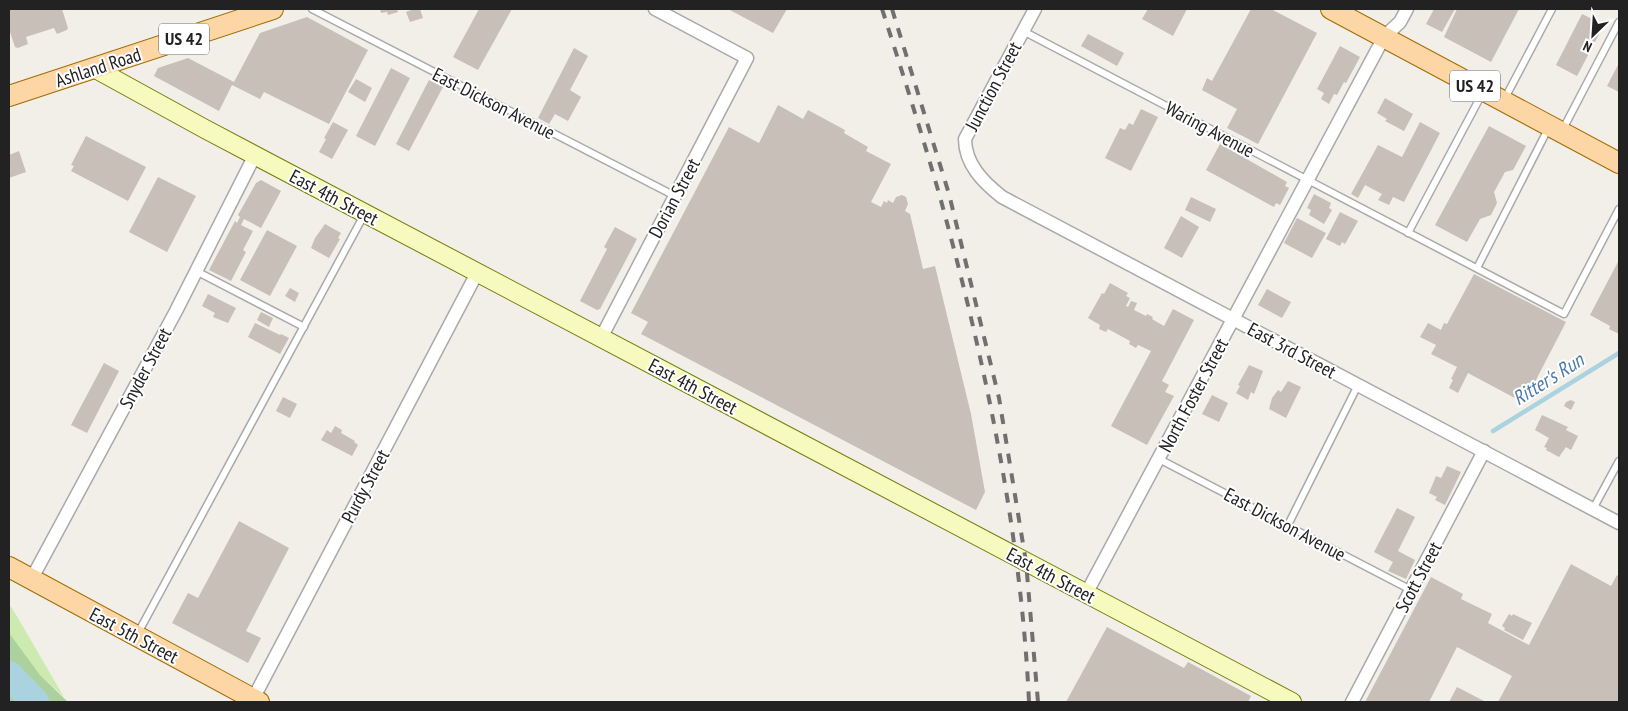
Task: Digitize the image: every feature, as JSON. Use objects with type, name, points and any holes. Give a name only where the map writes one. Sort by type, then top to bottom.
[{"type":"main road","name":"Ashland Road","points":[[9,96],[273,9]]},
{"type":"main road","name":"US 42","points":[[1331,9],[1619,163]]},
{"type":"main road","name":"East 4th Street","points":[[94,68],[255,155],[1292,702]]},
{"type":"main road","name":"East 5th Street","points":[[9,566],[31,580],[256,700]]},
{"type":"street","name":"Dorian Street","points":[[601,338],[748,58],[655,9]]},
{"type":"street","name":"Junction Street","points":[[972,166],[967,155],[965,138],[1035,9]]},
{"type":"street","name":"North Foster Street","points":[[1086,594],[1384,37],[1400,22],[1407,9]]},
{"type":"street","name":"Snyder Street","points":[[31,580],[196,271],[255,155]]},
{"type":"street","name":"East 3rd Street","points":[[972,166],[982,179],[1002,197],[1619,522]]},
{"type":"street","name":"Purdy Street","points":[[256,700],[478,273]]},
{"type":"street","name":"Scott Street","points":[[1352,702],[1484,451]]},
{"type":"lane","name":"East Dickson Avenue","points":[[312,9],[675,196]]},
{"type":"lane","points":[[1504,101],[1552,9]]},
{"type":"lane","points":[[1477,268],[1619,22]]},
{"type":"lane","name":"Waring Avenue","points":[[1023,31],[1564,314],[1619,209]]},
{"type":"lane","points":[[1408,233],[1483,90]]},
{"type":"lane","points":[[136,636],[365,213]]},
{"type":"lane","points":[[196,271],[304,327]]},
{"type":"lane","points":[[1288,525],[1358,385]]},
{"type":"lane","name":"East Dickson Avenue","points":[[1159,459],[1411,590]]},
{"type":"lane","points":[[1593,509],[1619,460]]},
{"type":"green space","points":[[9,604],[64,697],[40,675],[12,639],[9,633]]},
{"type":"green space","points":[[9,633],[40,675],[68,702],[9,702]]},
{"type":"building","points":[[9,9],[62,9],[68,28],[57,34],[54,28],[26,37],[28,44],[18,48],[15,47],[9,29]]},
{"type":"building","points":[[380,9],[397,9],[398,12],[388,15],[387,12],[381,13]]},
{"type":"building","points":[[420,9],[423,18],[410,22],[406,12]]},
{"type":"building","points":[[479,9],[512,9],[478,70],[453,57]]},
{"type":"building","points":[[728,9],[787,9],[773,33]]},
{"type":"building","points":[[1148,9],[1187,9],[1173,36],[1142,19]]},
{"type":"building","points":[[1251,9],[1271,9],[1317,33],[1258,144],[1227,128],[1237,109],[1202,90],[1207,78],[1212,81]]},
{"type":"building","points":[[1434,9],[1455,9],[1442,32],[1426,24]]},
{"type":"building","points":[[1457,9],[1519,9],[1491,62],[1444,37]]},
{"type":"building","points":[[1582,14],[1604,25],[1577,76],[1556,65]]},
{"type":"building","points":[[307,17],[368,50],[329,124],[264,92],[260,99],[232,85],[219,111],[154,76],[158,68],[188,58],[234,82],[260,33]]},
{"type":"building","points":[[1088,34],[1124,53],[1117,66],[1081,46]]},
{"type":"building","points":[[1340,46],[1360,57],[1346,83],[1344,82],[1337,95],[1334,94],[1329,104],[1321,99],[1324,93],[1317,89]]},
{"type":"building","points":[[574,48],[588,56],[570,90],[581,97],[568,121],[555,114],[549,124],[538,118]]},
{"type":"building","points":[[1619,63],[1619,92],[1607,86]]},
{"type":"building","points":[[391,68],[410,78],[375,146],[356,136]]},
{"type":"building","points":[[356,79],[372,88],[365,102],[348,92]]},
{"type":"building","points":[[429,80],[443,87],[409,151],[396,144]]},
{"type":"building","points":[[1385,98],[1413,114],[1404,131],[1385,121],[1387,119],[1377,113]]},
{"type":"building","points":[[778,105],[803,119],[808,110],[845,130],[844,133],[868,147],[866,151],[891,164],[871,202],[881,207],[884,201],[887,203],[888,200],[893,203],[896,197],[902,195],[906,197],[908,204],[905,211],[910,214],[923,269],[935,266],[971,414],[985,492],[976,510],[641,334],[648,322],[631,313],[729,127],[759,143]]},
{"type":"building","points":[[1141,109],[1158,117],[1131,171],[1105,158],[1120,128],[1125,130],[1129,123],[1133,125]]},
{"type":"building","points":[[333,122],[348,130],[332,159],[319,152]]},
{"type":"building","points":[[1420,122],[1440,133],[1404,202],[1393,197],[1389,205],[1378,200],[1382,194],[1365,185],[1358,198],[1351,194],[1378,145],[1402,157]]},
{"type":"building","points":[[1489,126],[1526,146],[1513,170],[1505,172],[1494,192],[1497,203],[1491,215],[1480,219],[1467,242],[1435,225]]},
{"type":"building","points":[[86,136],[146,167],[128,201],[71,171],[74,166],[71,165]]},
{"type":"building","points":[[1220,144],[1287,182],[1285,186],[1289,188],[1280,205],[1276,203],[1274,207],[1206,170]]},
{"type":"building","points":[[19,151],[26,172],[9,178],[9,155]]},
{"type":"building","points":[[158,177],[196,196],[167,252],[129,232]]},
{"type":"building","points":[[261,180],[281,191],[261,228],[244,219],[241,225],[253,231],[243,250],[246,252],[231,281],[209,270],[235,221],[237,223],[240,217],[238,215],[256,183]]},
{"type":"building","points":[[1314,194],[1331,203],[1329,208],[1332,210],[1324,224],[1309,215],[1311,210],[1307,208]]},
{"type":"building","points":[[1191,197],[1216,209],[1210,222],[1185,210]]},
{"type":"building","points":[[1340,212],[1358,221],[1345,244],[1342,242],[1340,246],[1326,239]]},
{"type":"building","points":[[1181,216],[1199,227],[1182,258],[1164,248]]},
{"type":"building","points":[[1297,218],[1326,233],[1312,258],[1284,243]]},
{"type":"building","points":[[325,224],[341,233],[338,238],[340,239],[329,258],[311,248],[315,238]]},
{"type":"building","points":[[615,227],[637,239],[600,309],[597,310],[580,301],[607,249],[604,247]]},
{"type":"building","points":[[267,230],[297,246],[270,296],[240,280]]},
{"type":"building","points":[[1619,260],[1619,334],[1609,329],[1610,326],[1590,315]]},
{"type":"building","points":[[1474,274],[1566,322],[1524,403],[1468,373],[1458,393],[1449,388],[1457,367],[1431,354],[1436,345],[1420,337],[1428,323],[1441,330],[1444,323],[1447,324]]},
{"type":"building","points":[[1110,283],[1128,293],[1126,296],[1130,298],[1126,306],[1128,307],[1131,301],[1137,303],[1134,310],[1153,317],[1152,319],[1164,326],[1173,309],[1194,320],[1162,381],[1169,385],[1165,392],[1174,396],[1147,445],[1111,426],[1151,351],[1138,345],[1136,348],[1129,344],[1130,341],[1108,329],[1106,332],[1099,329],[1100,325],[1088,318]]},
{"type":"building","points":[[290,288],[299,293],[295,302],[285,296]]},
{"type":"building","points":[[1267,289],[1291,302],[1282,318],[1258,305]]},
{"type":"building","points":[[208,294],[236,308],[228,323],[213,317],[215,313],[202,306]]},
{"type":"building","points":[[261,312],[273,318],[269,327],[257,320]]},
{"type":"building","points":[[255,323],[289,338],[280,354],[248,337]]},
{"type":"building","points":[[104,363],[119,371],[87,433],[71,425]]},
{"type":"building","points":[[1249,365],[1263,371],[1254,394],[1251,392],[1248,400],[1236,393],[1240,386],[1238,385]]},
{"type":"building","points":[[1288,381],[1301,387],[1286,418],[1269,409],[1272,398],[1278,390],[1281,392]]},
{"type":"building","points":[[1212,395],[1228,403],[1219,422],[1202,414]]},
{"type":"building","points":[[283,397],[297,404],[290,418],[276,411]]},
{"type":"building","points":[[1571,400],[1575,402],[1571,410],[1564,406],[1566,402]]},
{"type":"building","points":[[1542,415],[1568,427],[1566,430],[1578,436],[1571,450],[1566,447],[1559,457],[1546,450],[1547,448],[1544,447],[1549,438],[1535,430]]},
{"type":"building","points":[[335,426],[342,430],[341,433],[355,441],[358,445],[352,456],[321,440],[327,430],[331,433]]},
{"type":"building","points":[[1447,466],[1461,472],[1445,505],[1435,500],[1437,497],[1429,493],[1436,476],[1441,478]]},
{"type":"building","points":[[1397,508],[1415,517],[1398,551],[1415,560],[1406,579],[1388,571],[1393,562],[1374,552]]},
{"type":"building","points":[[239,521],[289,548],[246,631],[261,638],[248,663],[172,623],[188,593],[198,598]]},
{"type":"building","points":[[1571,564],[1611,586],[1617,575],[1619,577],[1619,702],[1498,702],[1512,676],[1457,647],[1429,702],[1365,702],[1431,577],[1463,594],[1461,599],[1492,614],[1488,623],[1529,645]]},
{"type":"building","points":[[1509,614],[1532,623],[1523,640],[1504,630],[1505,628],[1502,626]]},
{"type":"building","points":[[1107,627],[1184,668],[1188,662],[1251,696],[1248,702],[1066,702]]},
{"type":"building","points":[[1457,687],[1486,702],[1449,702]]},
{"type":"waterway","name":"Ritter's Run","points":[[1493,431],[1619,353]]},
{"type":"waterway","points":[[9,675],[35,702]]},
{"type":"railway","points":[[882,9],[940,197],[986,384],[1009,510],[1018,574],[1029,702]]},
{"type":"railway","points":[[892,9],[949,194],[999,398],[1026,562],[1038,702]]}]
